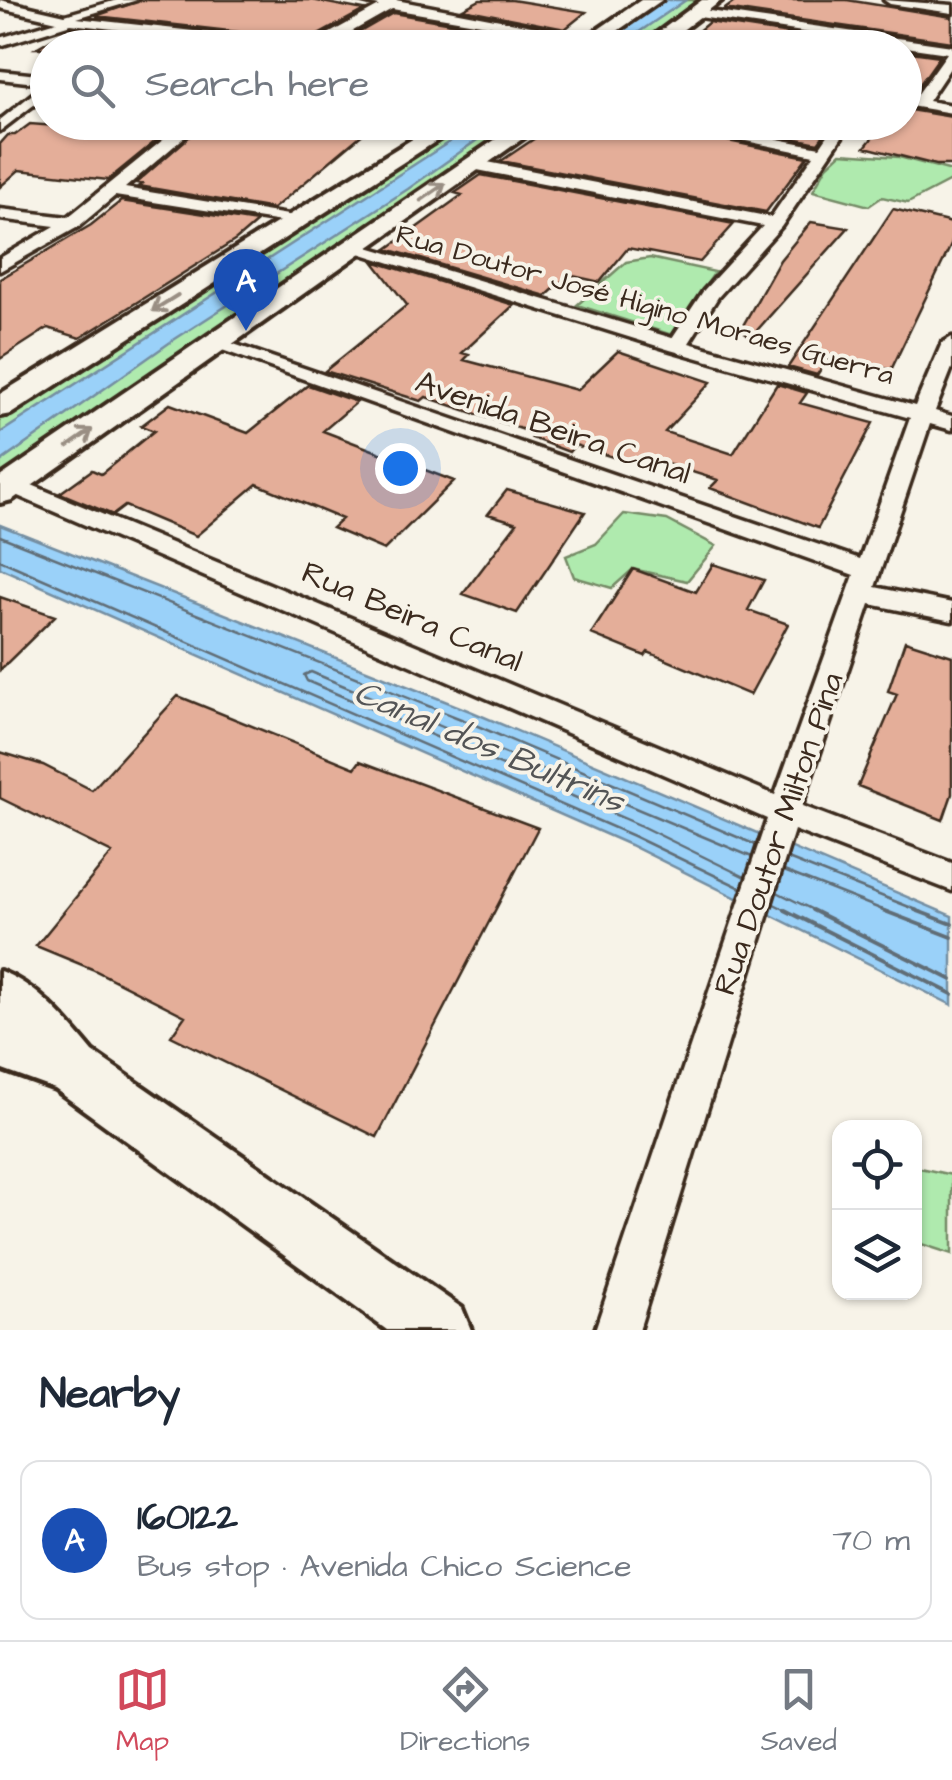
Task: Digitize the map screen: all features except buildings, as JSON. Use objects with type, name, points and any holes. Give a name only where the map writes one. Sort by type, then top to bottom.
[{"type":"main road","points":[[605,30],[649,0]]},
{"type":"main road","points":[[672,30],[713,0]]},
{"type":"main road","points":[[0,407],[427,140]]},
{"type":"main road","points":[[6,489],[218,346],[509,140]]},
{"type":"main road","points":[[0,994],[45,1035],[74,1071]]},
{"type":"main road","points":[[0,1044],[74,1071],[440,1330]]},
{"type":"street","points":[[35,30],[131,0]]},
{"type":"street","points":[[362,0],[396,2],[526,30]]},
{"type":"street","points":[[890,0],[952,9]]},
{"type":"street","points":[[344,30],[396,2]]},
{"type":"street","points":[[0,4],[64,20],[152,30]]},
{"type":"street","points":[[696,13],[808,30]]},
{"type":"street","points":[[0,42],[30,32]]},
{"type":"street","points":[[922,47],[952,52],[922,90]]},
{"type":"street","points":[[0,74],[30,80]]},
{"type":"street","points":[[0,128],[30,100]]},
{"type":"street","points":[[922,104],[952,109]]},
{"type":"street","points":[[0,266],[72,224],[174,140]]},
{"type":"street","points":[[758,140],[824,152]]},
{"type":"street","points":[[677,346],[711,294],[775,223],[832,140]]},
{"type":"street","points":[[472,164],[775,223]]},
{"type":"street","points":[[114,191],[294,221]]},
{"type":"street","points":[[0,214],[72,224]]},
{"type":"street","name":"Rua Doutor José Higino Moraes Guerra","points":[[352,248],[677,346],[952,423]]},
{"type":"street","name":"Rua Doutor Milton Pina","points":[[617,1330],[754,900],[922,416],[952,343]]},
{"type":"street","name":"Avenida Beira Canal","points":[[218,346],[952,612]]},
{"type":"street","name":"Rua Beira Canal","points":[[6,489],[782,821],[952,877]]},
{"type":"green space","points":[[660,0],[707,0],[664,30],[613,30]]},
{"type":"green space","points":[[437,140],[500,140],[0,484],[0,414]]},
{"type":"green space","points":[[841,153],[899,157],[952,171],[952,180],[908,203],[882,197],[869,206],[813,191],[827,166]]},
{"type":"green space","points":[[650,258],[715,272],[672,335],[577,305],[626,262]]},
{"type":"green space","points":[[624,514],[667,520],[716,546],[687,581],[633,569],[612,588],[574,577],[566,556],[596,544]]},
{"type":"green space","points":[[922,1169],[952,1175],[952,1254],[922,1244]]},
{"type":"water","points":[[665,0],[686,0],[642,30],[620,30]]},
{"type":"water","points":[[452,140],[477,140],[172,341],[0,462],[0,433]]},
{"type":"water","name":"Canal dos Bultrins","points":[[0,525],[470,711],[952,916],[952,1005],[630,845],[0,568]]},
{"type":"place","name":"160122","points":[[246,331]]}]
